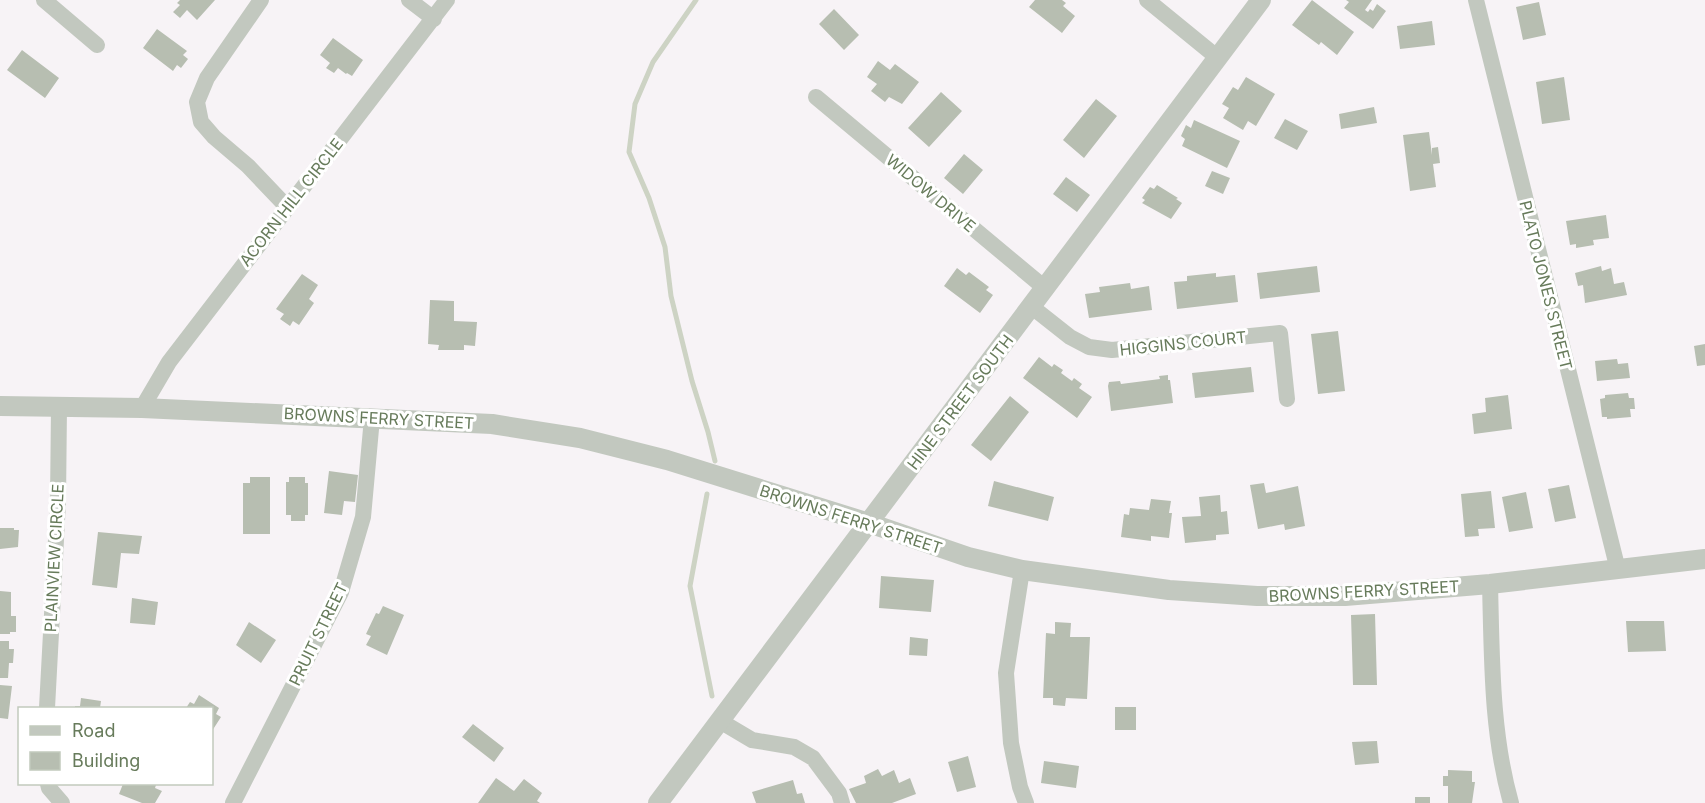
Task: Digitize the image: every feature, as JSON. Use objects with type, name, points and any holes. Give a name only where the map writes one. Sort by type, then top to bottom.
[{"type":"street","points":[[44,0],[97,45]]},
{"type":"street","points":[[261,0],[207,78],[197,102],[201,122],[287,207]]},
{"type":"street","points":[[410,0],[434,19]]},
{"type":"street","name":"ACORN HILL CIRCLE","points":[[142,408],[169,362],[447,0]]},
{"type":"street","points":[[1147,0],[1218,58]]},
{"type":"street","name":"HINE STREET SOUTH","points":[[660,802],[798,614],[1046,289],[1262,0]]},
{"type":"street","name":"PLATO JONES STREET","points":[[1476,0],[1618,570]]},
{"type":"street","name":"WIDOW DRIVE","points":[[816,97],[1046,289]]},
{"type":"street","name":"HIGGINS COURT","points":[[1032,307],[1070,337],[1089,347],[1112,350],[1280,333],[1287,399]]},
{"type":"street","name":"BROWNS FERRY STREET","points":[[0,406],[142,408],[492,424],[580,438],[667,460],[869,523],[968,557],[1022,570],[1169,590],[1257,596],[1345,596],[1490,585],[1705,559]]},
{"type":"street","name":"PLAINVIEW CIRCLE","points":[[47,707],[58,502],[59,406]]},
{"type":"street","name":"PRUIT STREET","points":[[233,803],[341,592],[363,517],[372,418]]},
{"type":"street","points":[[1022,570],[1006,673],[1011,743],[1020,787],[1026,803]]},
{"type":"street","points":[[1490,585],[1492,689],[1504,779],[1511,803]]},
{"type":"street","points":[[720,721],[752,740],[794,747],[813,758],[839,793],[842,803]]},
{"type":"street","points":[[48,785],[62,803]]},
{"type":"building","points":[[180,0],[215,0],[197,20],[187,10],[180,18],[173,12],[180,5],[177,3]]},
{"type":"building","points":[[1035,0],[1062,0],[1066,3],[1063,6],[1075,16],[1062,33],[1029,7]]},
{"type":"building","points":[[1312,0],[1354,32],[1337,55],[1321,42],[1319,45],[1292,25]]},
{"type":"building","points":[[1346,0],[1372,0],[1365,10],[1373,11],[1377,4],[1386,11],[1373,29],[1344,8],[1349,2]]},
{"type":"building","points":[[1539,2],[1546,35],[1523,40],[1516,7]]},
{"type":"building","points":[[834,9],[859,35],[844,50],[819,24]]},
{"type":"building","points":[[1432,21],[1435,45],[1400,49],[1397,26]]},
{"type":"building","points":[[157,29],[187,51],[183,55],[188,59],[181,68],[177,65],[173,71],[143,48]]},
{"type":"building","points":[[333,38],[363,60],[352,76],[338,68],[334,73],[326,68],[330,63],[320,55]]},
{"type":"building","points":[[22,50],[59,78],[45,98],[7,70]]},
{"type":"building","points":[[878,61],[890,70],[895,64],[919,82],[902,104],[889,97],[885,102],[871,91],[877,84],[867,77]]},
{"type":"building","points":[[1246,77],[1275,94],[1256,126],[1248,121],[1243,130],[1223,118],[1229,108],[1222,104],[1233,87],[1238,90]]},
{"type":"building","points":[[1564,77],[1570,120],[1542,124],[1536,82]]},
{"type":"building","points":[[941,92],[962,111],[929,147],[908,128]]},
{"type":"building","points":[[1096,99],[1117,116],[1084,158],[1063,140]]},
{"type":"building","points":[[1374,107],[1377,123],[1341,129],[1339,114]]},
{"type":"building","points":[[1285,119],[1308,131],[1297,150],[1274,138]]},
{"type":"building","points":[[1194,120],[1240,141],[1227,168],[1182,146],[1185,139],[1181,136],[1186,125],[1191,128]]},
{"type":"building","points":[[1429,132],[1432,155],[1432,148],[1438,147],[1440,163],[1433,164],[1436,187],[1410,191],[1403,135]]},
{"type":"building","points":[[964,154],[983,170],[963,194],[944,178]]},
{"type":"building","points":[[1212,171],[1230,178],[1223,194],[1205,186]]},
{"type":"building","points":[[1066,177],[1090,195],[1077,212],[1053,194]]},
{"type":"building","points":[[1157,185],[1182,203],[1171,219],[1142,203],[1145,200],[1142,198],[1150,187],[1154,189]]},
{"type":"building","points":[[1606,215],[1609,238],[1593,240],[1594,245],[1576,248],[1576,244],[1570,245],[1566,221]]},
{"type":"building","points":[[1317,266],[1320,292],[1260,299],[1257,273]]},
{"type":"building","points":[[1601,266],[1602,271],[1611,268],[1614,284],[1624,282],[1627,295],[1585,303],[1583,285],[1578,286],[1575,273]]},
{"type":"building","points":[[957,268],[966,275],[969,272],[989,287],[986,290],[993,295],[980,313],[944,286]]},
{"type":"building","points":[[1216,273],[1216,277],[1235,275],[1238,302],[1177,309],[1174,282],[1187,281],[1187,276]]},
{"type":"building","points":[[302,274],[318,285],[309,299],[314,303],[299,325],[293,321],[290,326],[280,319],[284,314],[276,309]]},
{"type":"building","points":[[1130,283],[1131,289],[1149,286],[1152,310],[1089,318],[1085,294],[1100,292],[1099,287]]},
{"type":"building","points":[[430,300],[454,301],[454,321],[477,322],[475,346],[464,345],[464,350],[438,350],[439,345],[428,344]]},
{"type":"building","points":[[1338,331],[1345,391],[1318,394],[1311,334]]},
{"type":"building","points":[[1705,344],[1705,365],[1697,366],[1694,346]]},
{"type":"building","points":[[1039,357],[1052,367],[1054,364],[1063,370],[1061,373],[1072,381],[1074,378],[1082,384],[1079,388],[1092,397],[1077,418],[1023,378]]},
{"type":"building","points":[[1617,359],[1618,364],[1628,363],[1630,378],[1597,381],[1595,361]]},
{"type":"building","points":[[1251,367],[1254,392],[1195,398],[1192,373]]},
{"type":"building","points":[[1168,375],[1173,403],[1111,411],[1109,382],[1120,381],[1121,384],[1160,379],[1159,376]]},
{"type":"building","points":[[1628,393],[1629,398],[1634,398],[1635,409],[1630,409],[1631,417],[1607,419],[1607,417],[1602,417],[1600,399],[1605,398],[1605,395]]},
{"type":"building","points":[[1508,395],[1512,429],[1474,434],[1472,414],[1486,412],[1485,398]]},
{"type":"building","points":[[1010,396],[1029,412],[991,461],[971,445]]},
{"type":"building","points":[[329,471],[358,475],[355,502],[344,501],[342,515],[324,513]]},
{"type":"building","points":[[250,477],[270,477],[270,534],[243,534],[243,483],[250,483]]},
{"type":"building","points":[[289,477],[305,477],[305,483],[308,483],[308,515],[305,515],[305,521],[291,521],[291,515],[286,515],[286,482],[289,482]]},
{"type":"building","points":[[994,481],[1054,497],[1048,521],[988,506]]},
{"type":"building","points":[[1264,483],[1266,493],[1298,486],[1305,526],[1285,530],[1284,524],[1258,529],[1250,485]]},
{"type":"building","points":[[1569,485],[1576,518],[1555,522],[1548,489]]},
{"type":"building","points":[[1491,491],[1495,528],[1478,529],[1479,536],[1465,537],[1461,494]]},
{"type":"building","points":[[1526,492],[1533,528],[1509,532],[1502,497]]},
{"type":"building","points":[[1220,495],[1221,512],[1227,511],[1229,534],[1216,535],[1216,540],[1185,543],[1182,517],[1201,516],[1199,497]]},
{"type":"building","points":[[1151,499],[1171,501],[1169,538],[1151,536],[1151,541],[1121,537],[1124,514],[1129,515],[1130,508],[1149,510]]},
{"type":"building","points":[[0,528],[19,530],[18,547],[0,549]]},
{"type":"building","points":[[98,532],[142,536],[139,554],[121,553],[117,588],[92,585]]},
{"type":"building","points":[[881,576],[934,580],[931,612],[879,608]]},
{"type":"building","points":[[0,591],[11,592],[11,616],[16,616],[16,632],[10,632],[10,634],[0,634]]},
{"type":"building","points":[[132,598],[158,602],[155,625],[130,623]]},
{"type":"building","points":[[383,606],[404,615],[387,655],[366,645],[371,636],[366,634],[376,613],[379,614]]},
{"type":"building","points":[[1375,614],[1377,685],[1353,685],[1351,615]]},
{"type":"building","points":[[1626,621],[1664,621],[1666,651],[1628,652]]},
{"type":"building","points":[[249,622],[276,640],[261,663],[236,645]]},
{"type":"building","points":[[1055,622],[1071,623],[1070,637],[1090,637],[1087,699],[1066,698],[1065,706],[1053,705],[1053,698],[1043,698],[1046,633],[1055,634]]},
{"type":"building","points":[[910,637],[928,639],[927,656],[909,655]]},
{"type":"building","points":[[0,641],[9,641],[9,649],[14,649],[13,663],[9,663],[8,678],[0,678]]},
{"type":"building","points":[[0,685],[12,686],[8,719],[0,718]]},
{"type":"building","points":[[199,695],[219,708],[216,714],[221,717],[213,729],[213,707],[187,707],[190,702],[194,704]]},
{"type":"building","points":[[81,698],[101,701],[100,707],[75,707],[80,706]]},
{"type":"building","points":[[1115,707],[1136,707],[1136,730],[1115,730]]},
{"type":"building","points":[[473,724],[504,748],[494,762],[462,737]]},
{"type":"building","points":[[1377,741],[1379,763],[1355,765],[1352,742]]},
{"type":"building","points":[[968,756],[976,787],[957,792],[948,762]]},
{"type":"building","points":[[1044,761],[1079,766],[1076,788],[1041,783]]},
{"type":"building","points":[[878,769],[882,776],[894,770],[899,783],[910,778],[916,794],[892,803],[856,803],[849,789],[866,783],[864,776]]},
{"type":"building","points":[[1448,770],[1472,771],[1472,782],[1475,782],[1472,803],[1448,803],[1448,786],[1443,786],[1443,776],[1448,776]]},
{"type":"building","points":[[496,778],[514,791],[524,779],[542,793],[537,801],[540,803],[478,803]]},
{"type":"building","points":[[793,780],[797,794],[802,793],[805,803],[756,803],[752,792]]},
{"type":"building","points":[[123,785],[156,785],[155,788],[162,791],[155,803],[142,803],[119,794]]},
{"type":"building","points":[[1415,797],[1430,797],[1430,803],[1415,803]]},
{"type":"waterway","points":[[696,0],[653,62],[635,104],[629,152],[649,198],[665,247],[671,296],[715,461]]},
{"type":"waterway","points":[[707,494],[690,586],[712,696]]}]
